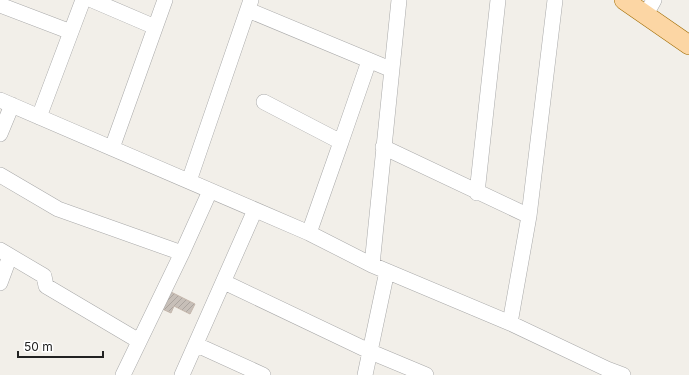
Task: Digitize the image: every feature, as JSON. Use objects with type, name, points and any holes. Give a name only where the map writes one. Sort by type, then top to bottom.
[{"type":"main road","points":[[624,0],[649,8],[689,46]]},
{"type":"street","points":[[39,117],[83,0]]},
{"type":"street","points":[[92,0],[155,27]]},
{"type":"street","points":[[112,148],[165,0]]},
{"type":"street","points":[[372,265],[390,69],[399,0]]},
{"type":"street","points":[[477,193],[498,0]]},
{"type":"street","points":[[510,322],[529,216],[555,0]]},
{"type":"street","points":[[0,5],[71,32]]},
{"type":"street","points":[[189,181],[249,5],[369,61],[390,69]]},
{"type":"street","points":[[309,233],[369,61]]},
{"type":"street","points":[[0,134],[6,102],[309,233],[372,265],[510,322],[606,372],[623,375]]},
{"type":"street","points":[[264,102],[341,142]]},
{"type":"street","points":[[383,147],[477,193],[529,216]]},
{"type":"street","points":[[0,175],[58,209],[182,253]]},
{"type":"street","points":[[123,375],[210,191]]},
{"type":"street","points":[[182,375],[255,210]]},
{"type":"street","points":[[0,283],[5,253],[44,276],[46,286],[138,341]]},
{"type":"street","points":[[364,375],[371,352],[387,271]]},
{"type":"street","points":[[224,282],[371,352],[426,375]]},
{"type":"street","points":[[196,345],[240,371],[263,375]]},
{"type":"building","points":[[167,290],[195,304],[190,314],[174,306],[171,313],[158,307]]}]
